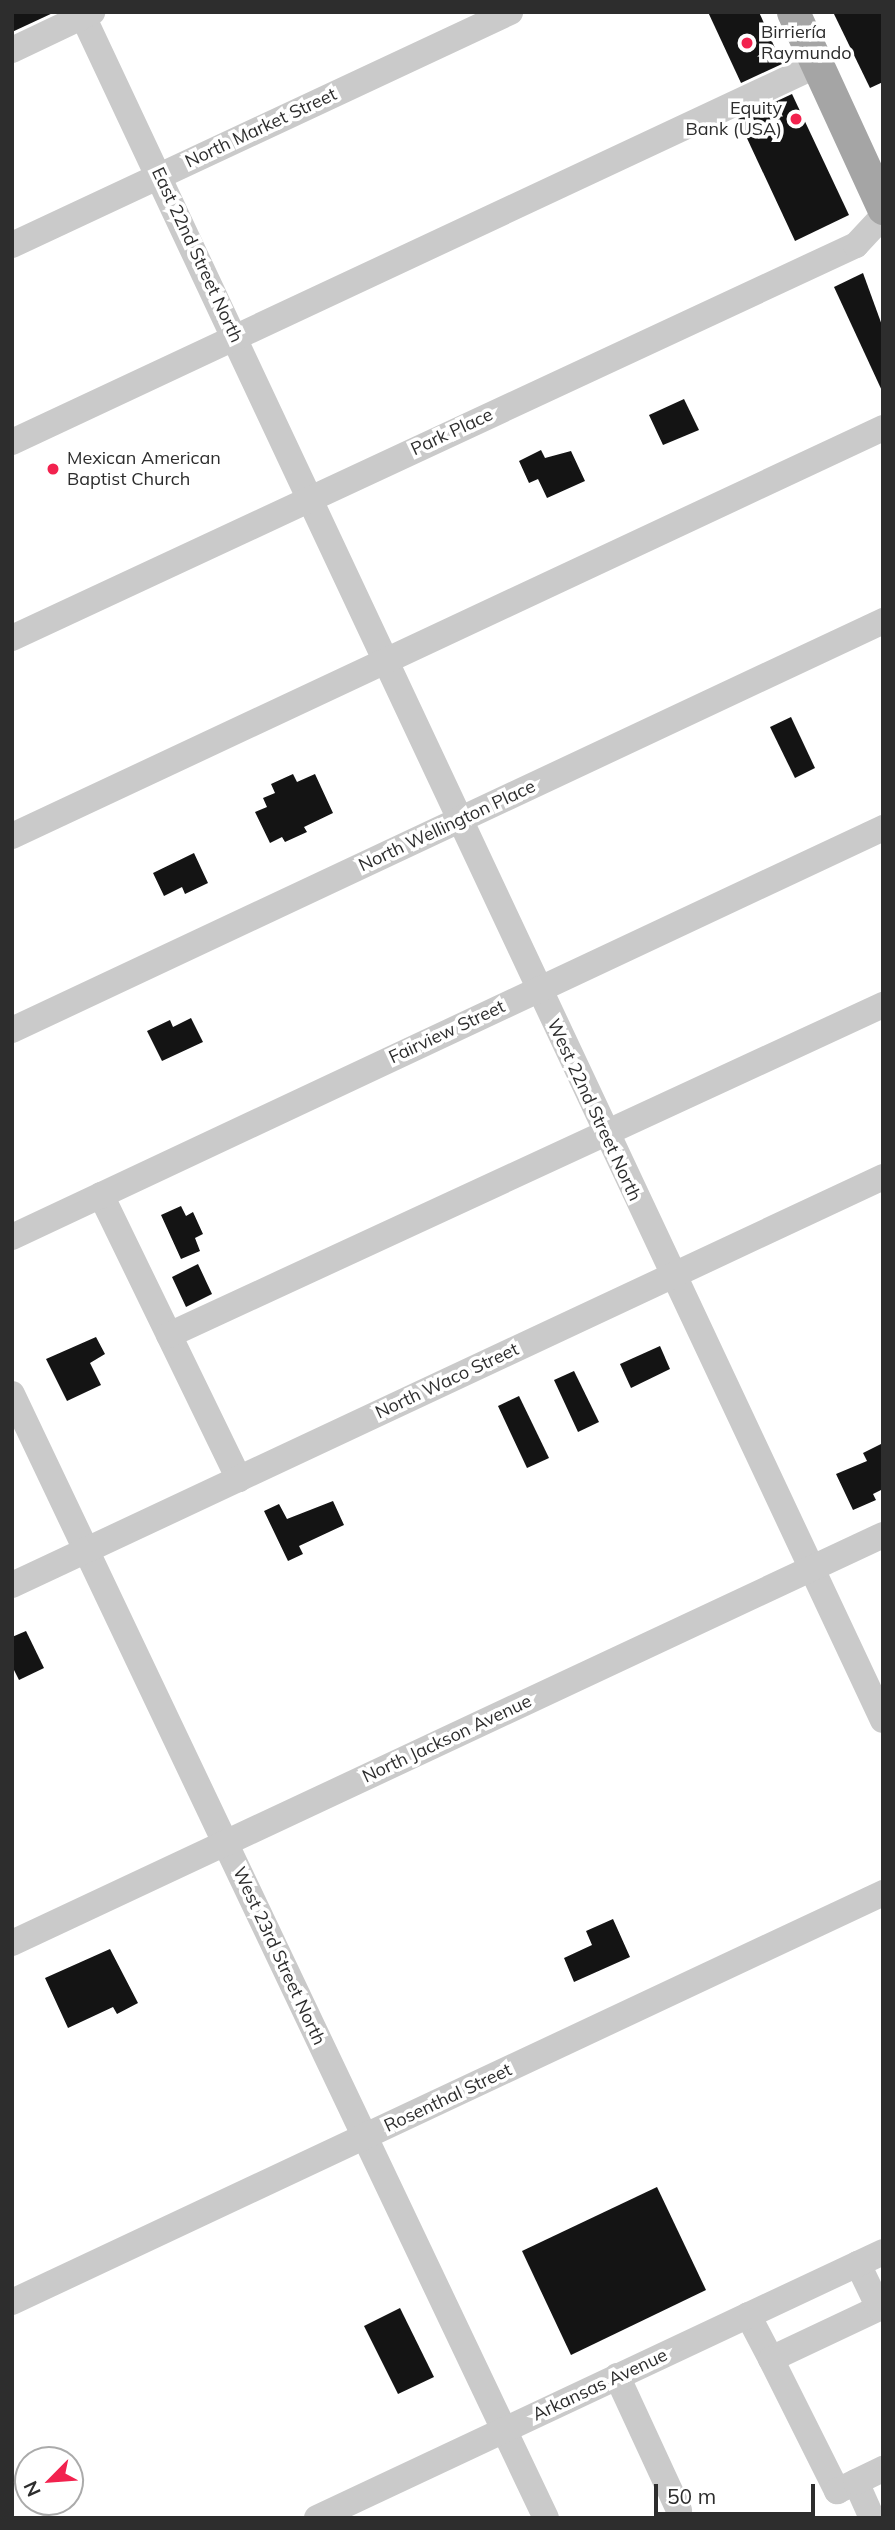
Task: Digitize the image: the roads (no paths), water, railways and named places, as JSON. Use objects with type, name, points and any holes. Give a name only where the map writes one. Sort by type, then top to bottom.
[{"type":"main road","points":[[793,12],[883,208]]},
{"type":"street","name":"North Market Street","points":[[12,245],[510,12]]},
{"type":"street","name":"East 22nd Street North","points":[[86,14],[310,498]]},
{"type":"street","points":[[12,50],[86,14]]},
{"type":"street","points":[[12,442],[817,65]]},
{"type":"street","name":"Park Place","points":[[12,638],[856,244],[883,216]]},
{"type":"street","points":[[12,836],[883,428]]},
{"type":"street","name":"West 22nd Street North","points":[[310,498],[537,990],[882,1718]]},
{"type":"street","name":"North Wellington Place","points":[[12,1030],[883,621]]},
{"type":"street","name":"Fairview Street","points":[[12,1237],[883,828]]},
{"type":"street","points":[[169,1335],[536,1169],[604,1132],[883,1004]]},
{"type":"street","name":"North Waco Street","points":[[12,1585],[883,1177]]},
{"type":"street","points":[[101,1195],[239,1479]]},
{"type":"street","name":"West 23rd Street North","points":[[12,1394],[546,2518]]},
{"type":"street","name":"North Jackson Avenue","points":[[12,1943],[883,1535]]},
{"type":"street","name":"Rosenthal Street","points":[[12,2302],[883,1893]]},
{"type":"street","name":"Arkansas Avenue","points":[[317,2518],[883,2252]]},
{"type":"street","points":[[771,2359],[879,2308],[858,2264]]},
{"type":"street","points":[[748,2315],[837,2491],[883,2469]]},
{"type":"street","points":[[617,2376],[679,2510]]},
{"type":"street","points":[[856,2482],[872,2518]]},
{"type":"place","name":"Birriería Raymundo","points":[[747,43]]},
{"type":"place","name":"Equity Bank (USA)","points":[[796,119]]},
{"type":"place","name":"Mexican American Baptist Church","points":[[53,469]]}]
